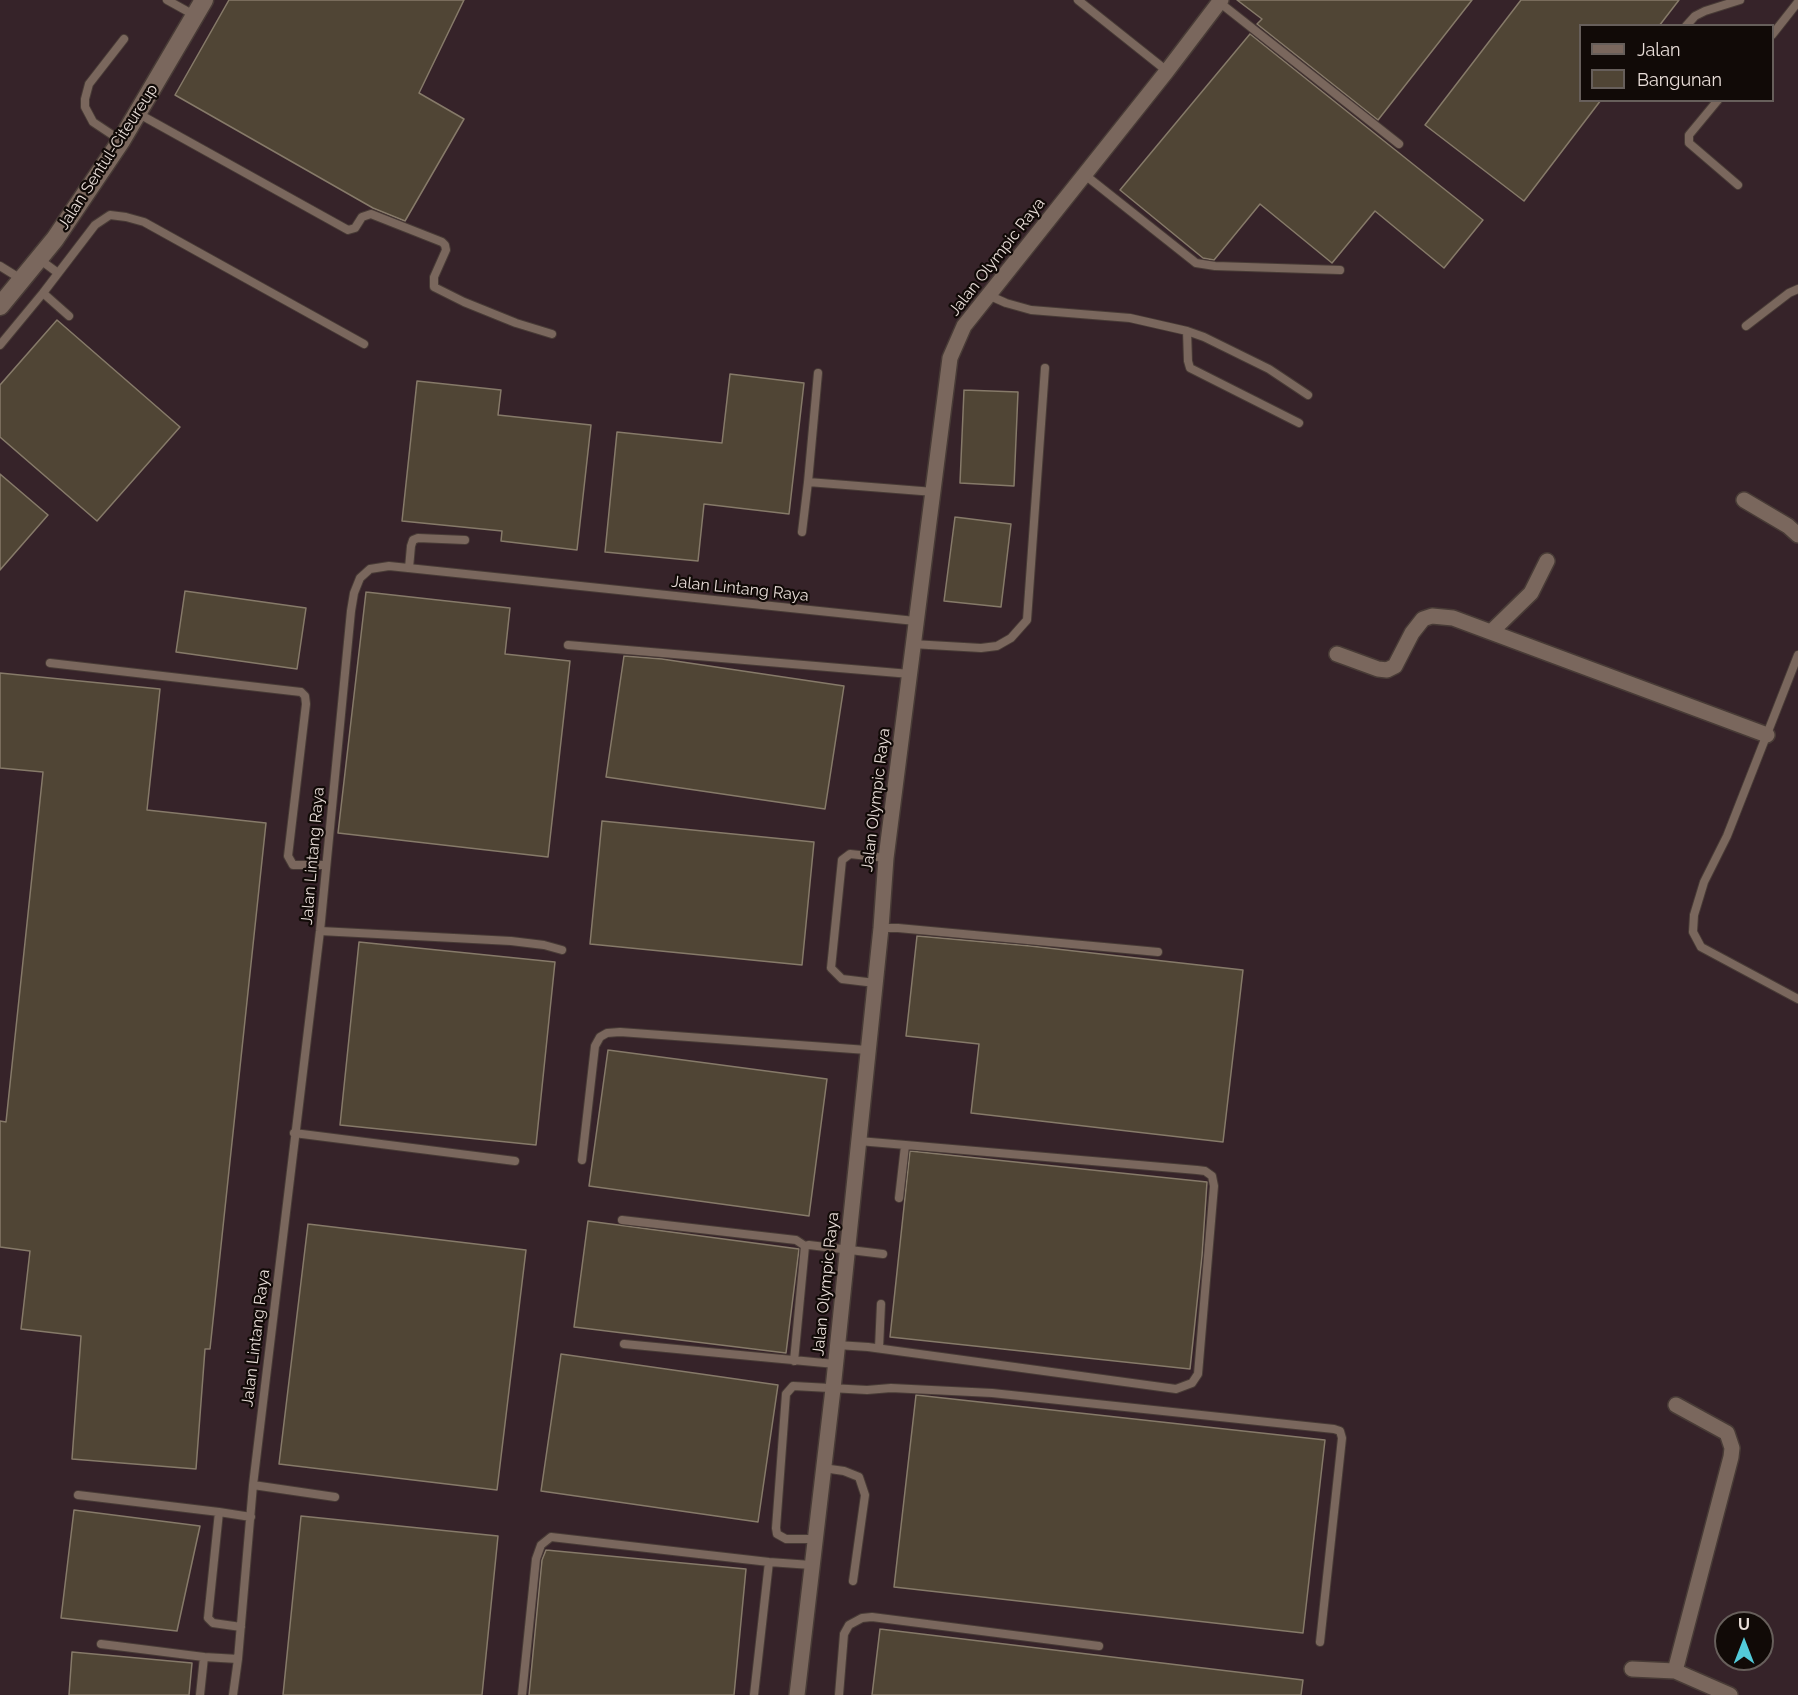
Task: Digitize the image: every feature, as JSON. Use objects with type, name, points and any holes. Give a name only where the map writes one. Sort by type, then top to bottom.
[{"type":"street","name":"Jalan Olympic Raya","points":[[797,1695],[859,1141],[886,858],[915,621],[934,492],[945,380],[950,358],[964,326],[1220,1]]},
{"type":"street","name":"Jalan Sentul-Citeureup","points":[[0,306],[55,239],[122,141],[200,8]]},
{"type":"street","points":[[1744,500],[1788,526],[1798,535]]},
{"type":"street","points":[[1491,632],[1531,594],[1547,561]]},
{"type":"street","points":[[1337,654],[1387,670],[1395,666],[1423,619],[1432,616],[1453,618],[1767,735]]},
{"type":"street","points":[[1675,1671],[1732,1448],[1727,1433],[1676,1405]]},
{"type":"street","points":[[1632,1669],[1675,1671],[1730,1695]]},
{"type":"lane","points":[[167,0],[200,8]]},
{"type":"lane","points":[[1078,0],[1167,71]]},
{"type":"lane","points":[[1688,24],[1695,16],[1729,2],[1740,0]]},
{"type":"lane","points":[[1220,1],[1399,144]]},
{"type":"lane","points":[[1774,33],[1798,2]]},
{"type":"lane","points":[[122,141],[93,122],[85,99],[89,84],[124,39]]},
{"type":"lane","points":[[1716,102],[1689,135],[1689,143],[1738,185]]},
{"type":"lane","points":[[139,114],[348,230],[355,228],[362,217],[371,214],[442,242],[446,250],[434,278],[434,287],[506,318],[552,334]]},
{"type":"lane","points":[[1085,175],[1196,262],[1215,266],[1340,270]]},
{"type":"lane","points":[[0,345],[95,225],[102,218],[110,215],[144,222],[364,344]]},
{"type":"lane","points":[[39,259],[58,273]]},
{"type":"lane","points":[[0,266],[22,280]]},
{"type":"lane","points":[[1746,326],[1798,289]]},
{"type":"lane","points":[[43,293],[69,316]]},
{"type":"lane","points":[[988,295],[1031,310],[1130,318],[1187,331],[1269,369],[1308,395]]},
{"type":"lane","points":[[1187,331],[1190,369],[1299,423]]},
{"type":"lane","points":[[912,644],[981,648],[997,646],[1011,638],[1027,620],[1045,369]]},
{"type":"lane","points":[[802,532],[818,373]]},
{"type":"lane","points":[[808,482],[934,492]]},
{"type":"lane","points":[[409,568],[413,540],[418,538],[465,540]]},
{"type":"lane","name":"Jalan Lintang Raya","points":[[233,1695],[253,1485],[320,931],[354,593],[360,578],[370,570],[389,566],[915,621]]},
{"type":"lane","points":[[568,645],[910,674]]},
{"type":"lane","points":[[1798,655],[1727,836],[1704,882],[1694,915],[1693,932],[1701,947],[1798,999]]},
{"type":"lane","points":[[50,663],[301,692],[305,696],[306,704],[288,856],[293,865],[326,865]]},
{"type":"lane","points":[[875,984],[842,979],[831,968],[842,860],[850,854],[886,858]]},
{"type":"lane","points":[[881,928],[1158,952]]},
{"type":"lane","points":[[320,931],[511,941],[562,950]]},
{"type":"lane","points":[[582,1160],[595,1046],[600,1037],[607,1033],[620,1032],[867,1050]]},
{"type":"lane","points":[[294,1133],[515,1161]]},
{"type":"lane","points":[[837,1345],[879,1348],[1176,1389],[1192,1383],[1198,1374],[1214,1186],[1212,1176],[1205,1171],[859,1141]]},
{"type":"lane","points":[[899,1198],[905,1146]]},
{"type":"lane","points":[[622,1221],[796,1239],[805,1246],[883,1254]]},
{"type":"lane","points":[[794,1361],[805,1246]]},
{"type":"lane","points":[[879,1348],[881,1304]]},
{"type":"lane","points":[[624,1344],[835,1364]]},
{"type":"lane","points":[[815,1539],[786,1539],[777,1534],[776,1528],[786,1394],[793,1386],[832,1389],[891,1388],[992,1392],[1340,1431],[1342,1438],[1320,1641]]},
{"type":"lane","points":[[823,1468],[844,1471],[859,1477],[865,1495],[853,1581]]},
{"type":"lane","points":[[253,1485],[335,1497]]},
{"type":"lane","points":[[78,1495],[251,1517]]},
{"type":"lane","points":[[219,1512],[208,1618],[213,1623],[241,1627]]},
{"type":"lane","points":[[522,1695],[536,1559],[540,1545],[551,1537],[769,1562],[812,1564]]},
{"type":"lane","points":[[754,1695],[769,1562]]},
{"type":"lane","points":[[839,1695],[844,1634],[849,1625],[862,1618],[872,1617],[1099,1646]]},
{"type":"lane","points":[[101,1644],[238,1659]]},
{"type":"lane","points":[[200,1695],[204,1657]]},
{"type":"shaded area","points":[[0,0],[1798,0],[1798,1695],[0,1695]]},
{"type":"building","points":[[229,0],[464,0],[419,93],[464,119],[405,221],[373,208],[175,95]]},
{"type":"building","points":[[1237,0],[1472,0],[1378,120],[1257,24],[1262,19]]},
{"type":"building","points":[[1521,0],[1679,0],[1661,24],[1579,24],[1579,102],[1599,102],[1524,201],[1425,125]]},
{"type":"building","points":[[1250,34],[1483,220],[1444,268],[1375,211],[1332,263],[1260,204],[1214,260],[1203,258],[1120,190]]},
{"type":"building","points":[[57,320],[180,427],[97,521],[0,437],[0,385]]},
{"type":"building","points":[[730,374],[804,383],[789,514],[704,504],[698,561],[605,552],[617,432],[722,443]]},
{"type":"building","points":[[417,381],[501,390],[498,415],[591,425],[577,550],[501,541],[502,531],[402,521]]},
{"type":"building","points":[[964,390],[1018,392],[1014,486],[960,483]]},
{"type":"building","points":[[0,474],[48,515],[0,570]]},
{"type":"building","points":[[955,517],[1011,524],[1001,607],[944,601]]},
{"type":"building","points":[[185,591],[306,608],[297,669],[176,652]]},
{"type":"building","points":[[366,592],[510,608],[505,654],[570,661],[548,857],[338,833]]},
{"type":"building","points":[[624,656],[662,659],[844,686],[825,809],[606,777]]},
{"type":"building","points":[[0,673],[160,689],[147,810],[266,823],[210,1349],[205,1349],[196,1469],[72,1459],[81,1336],[21,1329],[30,1251],[0,1247],[0,1121],[6,1122],[43,772],[0,768]]},
{"type":"building","points":[[602,821],[814,842],[802,965],[590,944]]},
{"type":"building","points":[[917,936],[1243,970],[1223,1142],[971,1113],[979,1044],[906,1036]]},
{"type":"building","points":[[359,942],[555,962],[536,1145],[340,1125]]},
{"type":"building","points":[[608,1050],[827,1079],[809,1216],[589,1186]]},
{"type":"building","points":[[910,1151],[1207,1182],[1190,1369],[890,1337]]},
{"type":"building","points":[[588,1221],[799,1249],[786,1353],[574,1327]]},
{"type":"building","points":[[308,1224],[526,1250],[497,1490],[279,1464]]},
{"type":"building","points":[[561,1354],[778,1385],[758,1522],[541,1491]]},
{"type":"building","points":[[916,1395],[1325,1440],[1303,1633],[894,1587]]},
{"type":"building","points":[[74,1510],[200,1526],[177,1631],[61,1618]]},
{"type":"building","points":[[301,1516],[498,1536],[482,1695],[283,1695]]},
{"type":"building","points":[[546,1550],[746,1569],[734,1695],[529,1695],[542,1560]]},
{"type":"building","points":[[880,1629],[1303,1680],[1301,1695],[872,1695]]},
{"type":"building","points":[[72,1652],[192,1663],[189,1695],[69,1695]]}]
